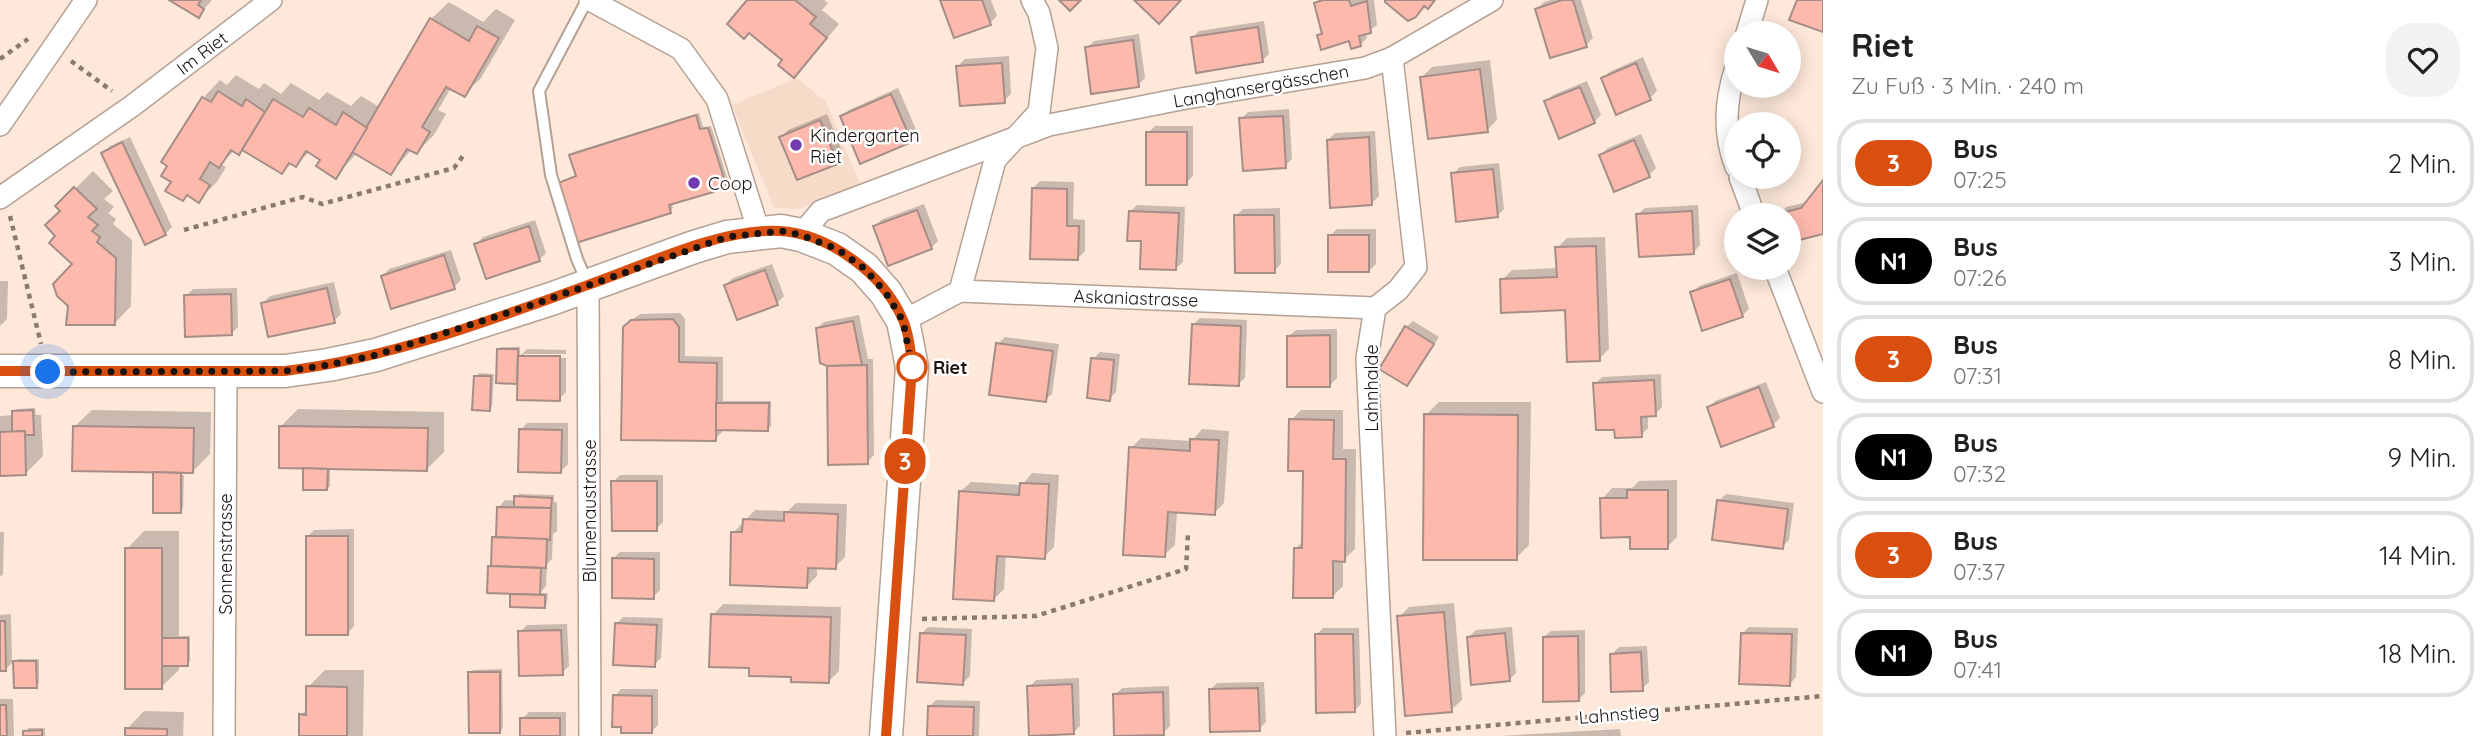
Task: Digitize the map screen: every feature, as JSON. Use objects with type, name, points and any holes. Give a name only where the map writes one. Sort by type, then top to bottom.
[{"type":"street","points":[[0,125],[51,47],[86,0]]},
{"type":"street","name":"Im Riet","points":[[1,198],[132,106],[271,0]]},
{"type":"street","points":[[588,0],[681,49],[717,99],[760,232]]},
{"type":"street","points":[[903,321],[960,291],[995,160],[1039,113],[1047,48],[1039,13],[1032,0]]},
{"type":"street","name":"Langhansergässchen","points":[[801,235],[821,212],[1049,125],[1181,99],[1365,68],[1392,58],[1492,0]]},
{"type":"street","points":[[1750,21],[1757,0]]},
{"type":"street","points":[[1375,308],[1398,290],[1416,267],[1392,58]]},
{"type":"street","points":[[0,371],[285,371],[328,365],[376,355],[727,237],[781,231],[801,235],[837,249],[864,268],[886,293],[903,321],[910,350],[911,393],[886,736]]},
{"type":"street","points":[[1779,280],[1823,392]]},
{"type":"street","name":"Blumenaustrasse","points":[[588,285],[590,736]]},
{"type":"street","name":"Askaniastrasse","points":[[960,291],[1375,308]]},
{"type":"street","name":"Lahnhalde","points":[[1375,308],[1367,358],[1381,736]]},
{"type":"street","name":"Sonnenstrasse","points":[[224,736],[226,371]]},
{"type":"lane","points":[[588,0],[539,91],[551,174],[577,259],[588,285]]},
{"type":"path","points":[[51,47],[132,106]]},
{"type":"path","points":[[184,230],[303,197],[322,204],[454,168],[463,156]]},
{"type":"path","points":[[1,198],[11,218],[48,372]]},
{"type":"path","points":[[893,619],[1036,616],[1186,569],[1188,533]]},
{"type":"path","name":"Lahnstieg","points":[[1381,736],[1823,696]]},
{"type":"shaded area","name":"Kindergarten Riet","points":[[797,78],[826,102],[860,184],[799,209],[774,208],[732,105]]},
{"type":"building","points":[[169,0],[201,0],[198,5],[204,9],[199,18]]},
{"type":"building","points":[[747,0],[795,0],[816,17],[810,24],[827,38],[794,78],[778,65],[782,60],[749,33],[744,39],[727,24]]},
{"type":"building","points":[[940,0],[982,0],[991,25],[954,38]]},
{"type":"building","points":[[1059,0],[1081,0],[1070,11]]},
{"type":"building","points":[[1134,0],[1181,0],[1159,24]]},
{"type":"building","points":[[1323,0],[1349,0],[1351,6],[1367,1],[1371,33],[1359,36],[1361,46],[1351,49],[1349,41],[1321,50],[1317,35],[1322,34],[1314,3]]},
{"type":"building","points":[[1385,0],[1435,0],[1428,9],[1424,6],[1416,17],[1408,21]]},
{"type":"building","points":[[1562,0],[1573,0],[1587,47],[1550,58],[1535,9]]},
{"type":"building","points":[[1797,0],[1823,0],[1823,32],[1801,24],[1801,21],[1789,20]]},
{"type":"building","points":[[430,18],[469,41],[477,26],[499,38],[465,97],[446,87],[422,127],[430,132],[417,154],[407,149],[391,175],[352,152]]},
{"type":"building","points":[[1258,27],[1263,62],[1196,73],[1191,37]]},
{"type":"building","points":[[1133,40],[1139,87],[1091,94],[1085,47]]},
{"type":"building","points":[[1002,63],[1005,103],[960,106],[956,66]]},
{"type":"building","points":[[1636,63],[1651,100],[1616,115],[1601,78]]},
{"type":"building","points":[[1480,69],[1488,132],[1428,139],[1420,77]]},
{"type":"building","points":[[1580,87],[1595,123],[1559,139],[1544,101]]},
{"type":"building","points":[[218,91],[242,106],[246,99],[265,112],[239,155],[231,150],[219,168],[210,162],[200,179],[210,185],[199,203],[187,195],[183,201],[165,191],[171,182],[161,176],[167,166],[161,162],[202,97],[211,102]]},
{"type":"building","points":[[891,94],[912,142],[860,164],[840,116]]},
{"type":"building","points":[[273,99],[303,117],[309,108],[336,125],[343,112],[367,128],[336,179],[316,166],[320,160],[306,151],[296,167],[289,163],[282,174],[242,150]]},
{"type":"building","points":[[696,115],[700,129],[708,128],[727,188],[669,205],[671,213],[576,243],[558,183],[576,176],[569,155]]},
{"type":"building","points":[[1283,116],[1286,168],[1243,171],[1239,118]]},
{"type":"building","points":[[820,120],[838,164],[797,180],[779,137]]},
{"type":"building","points":[[1146,132],[1187,132],[1187,185],[1146,185]]},
{"type":"building","points":[[1369,137],[1372,205],[1330,208],[1327,140]]},
{"type":"building","points":[[1634,140],[1650,177],[1614,192],[1599,155]]},
{"type":"building","points":[[122,142],[166,235],[145,245],[101,153]]},
{"type":"building","points":[[1493,169],[1498,217],[1456,222],[1451,173]]},
{"type":"building","points":[[1823,180],[1823,234],[1801,240],[1801,208]]},
{"type":"building","points":[[74,187],[97,209],[88,217],[98,225],[92,231],[100,237],[97,242],[116,258],[115,325],[66,325],[68,306],[57,296],[53,284],[72,264],[49,243],[55,236],[45,225],[60,211],[55,206]]},
{"type":"building","points":[[1032,188],[1067,189],[1067,226],[1079,226],[1078,260],[1030,259]]},
{"type":"building","points":[[917,210],[932,249],[888,266],[873,226]]},
{"type":"building","points":[[1129,211],[1179,213],[1176,270],[1140,269],[1141,241],[1127,241]]},
{"type":"building","points":[[1692,211],[1694,254],[1639,257],[1636,214]]},
{"type":"building","points":[[1234,215],[1274,215],[1275,273],[1235,273]]},
{"type":"building","points":[[529,226],[540,261],[486,279],[474,244]]},
{"type":"building","points":[[1328,235],[1369,235],[1369,272],[1328,272]]},
{"type":"building","points":[[1596,246],[1600,361],[1567,362],[1565,310],[1501,313],[1500,279],[1557,277],[1555,247]]},
{"type":"building","points":[[444,255],[455,289],[391,309],[381,276]]},
{"type":"building","points":[[765,270],[778,305],[737,320],[724,285]]},
{"type":"building","points":[[1730,280],[1743,317],[1702,331],[1690,292]]},
{"type":"building","points":[[327,288],[335,323],[268,337],[261,303]]},
{"type":"building","points":[[231,294],[232,335],[185,337],[184,295]]},
{"type":"building","points":[[673,319],[679,327],[679,362],[717,363],[716,441],[621,440],[623,327],[631,320]]},
{"type":"building","points":[[853,321],[862,365],[827,366],[820,363],[816,328]]},
{"type":"building","points":[[1192,324],[1241,326],[1239,386],[1189,384]]},
{"type":"building","points":[[1405,326],[1434,344],[1407,386],[1379,369]]},
{"type":"building","points":[[1330,335],[1330,387],[1287,387],[1287,336]]},
{"type":"building","points":[[996,343],[1053,351],[1046,402],[989,395]]},
{"type":"building","points":[[497,349],[518,349],[517,384],[496,383]]},
{"type":"building","points":[[518,356],[560,356],[560,401],[517,400]]},
{"type":"building","points":[[1091,358],[1114,360],[1110,401],[1087,398]]},
{"type":"building","points":[[867,365],[868,464],[828,465],[827,366]]},
{"type":"building","points":[[474,376],[491,376],[490,411],[472,410]]},
{"type":"building","points":[[1654,380],[1656,416],[1641,417],[1642,437],[1615,438],[1614,430],[1596,430],[1593,383]]},
{"type":"building","points":[[1759,387],[1774,427],[1721,447],[1707,407]]},
{"type":"building","points":[[716,403],[769,403],[768,431],[716,430]]},
{"type":"building","points":[[33,410],[34,435],[25,435],[25,431],[12,432],[12,411]]},
{"type":"building","points":[[1424,414],[1518,415],[1517,560],[1423,560]]},
{"type":"building","points":[[1289,419],[1334,420],[1333,459],[1346,459],[1345,562],[1333,561],[1333,598],[1293,598],[1294,548],[1302,548],[1303,471],[1288,471]]},
{"type":"building","points":[[73,426],[194,428],[193,473],[72,471]]},
{"type":"building","points":[[279,426],[428,428],[427,471],[279,468]]},
{"type":"building","points":[[519,429],[562,430],[561,473],[518,472]]},
{"type":"building","points":[[25,431],[26,475],[0,476],[0,432]]},
{"type":"building","points":[[1190,439],[1219,440],[1215,515],[1168,512],[1165,557],[1123,555],[1129,447],[1190,451]]},
{"type":"building","points":[[303,468],[328,469],[327,490],[303,490]]},
{"type":"building","points":[[153,472],[181,473],[181,513],[153,513]]},
{"type":"building","points":[[611,481],[657,481],[657,531],[612,531]]},
{"type":"building","points":[[1020,483],[1049,484],[1045,559],[997,556],[994,601],[953,599],[959,491],[1019,495]]},
{"type":"building","points":[[1627,490],[1668,490],[1668,549],[1630,549],[1630,537],[1601,538],[1600,498],[1627,498]]},
{"type":"building","points":[[514,496],[552,498],[551,508],[514,507]]},
{"type":"building","points":[[1717,500],[1788,509],[1783,549],[1712,540]]},
{"type":"building","points":[[497,507],[551,508],[550,540],[496,537]]},
{"type":"building","points":[[784,512],[838,514],[836,569],[808,568],[807,588],[730,585],[731,532],[742,532],[743,519],[784,521]]},
{"type":"building","points":[[306,536],[348,536],[348,635],[306,635]]},
{"type":"building","points":[[492,537],[547,539],[546,568],[491,566]]},
{"type":"building","points":[[125,548],[162,548],[162,689],[125,689]]},
{"type":"building","points":[[612,558],[654,559],[654,599],[612,598]]},
{"type":"building","points":[[488,566],[541,568],[540,595],[487,593]]},
{"type":"building","points":[[510,594],[545,595],[545,608],[510,607]]},
{"type":"building","points":[[1444,612],[1452,712],[1405,716],[1397,616]]},
{"type":"building","points":[[711,614],[831,617],[829,683],[791,682],[791,677],[749,676],[749,668],[709,667]]},
{"type":"building","points":[[0,621],[5,621],[6,671],[0,671]]},
{"type":"building","points":[[615,623],[657,625],[655,667],[613,665]]},
{"type":"building","points":[[561,630],[563,675],[519,676],[518,631]]},
{"type":"building","points":[[920,633],[966,635],[963,685],[917,682]]},
{"type":"building","points":[[1505,633],[1510,681],[1471,685],[1467,637]]},
{"type":"building","points":[[1741,633],[1792,634],[1790,686],[1739,684]]},
{"type":"building","points":[[1315,634],[1353,634],[1355,712],[1316,713]]},
{"type":"building","points":[[1578,636],[1579,701],[1543,702],[1543,637]]},
{"type":"building","points":[[162,638],[188,638],[188,666],[162,666]]},
{"type":"building","points":[[1641,652],[1643,691],[1611,692],[1610,654]]},
{"type":"building","points":[[13,661],[36,661],[37,688],[14,688]]},
{"type":"building","points":[[468,672],[500,672],[500,733],[469,733]]},
{"type":"building","points":[[1072,684],[1074,734],[1029,736],[1027,686]]},
{"type":"building","points":[[306,686],[347,687],[347,736],[299,736],[299,714],[306,715]]},
{"type":"building","points":[[1258,688],[1260,731],[1210,732],[1209,689]]},
{"type":"building","points":[[1163,692],[1164,735],[1114,736],[1113,694]]},
{"type":"building","points":[[613,695],[652,696],[652,733],[621,733],[621,727],[612,727]]},
{"type":"building","points":[[0,705],[6,705],[7,736],[0,736]]},
{"type":"building","points":[[928,706],[974,707],[973,736],[927,736]]},
{"type":"building","points":[[520,718],[560,718],[560,736],[520,736]]},
{"type":"building","points":[[125,728],[167,729],[167,736],[125,736]]},
{"type":"building","points":[[42,730],[42,736],[23,736],[23,731]]},
{"type":"bus line","name":"3","points":[[0,371],[285,371],[328,365],[376,355],[551,299],[727,237],[781,231],[801,235],[837,249],[864,268],[886,293],[903,321],[912,367],[886,736]]},
{"type":"place","name":"Kindergarten Riet","points":[[796,145]]},
{"type":"place","name":"Coop","points":[[694,183]]},
{"type":"place","name":"Riet","points":[[912,367]]},
{"type":"route","points":[[48,372],[285,371],[328,365],[376,355],[551,299],[727,237],[781,231],[801,235],[837,249],[864,268],[886,293],[903,321],[912,367]]}]
